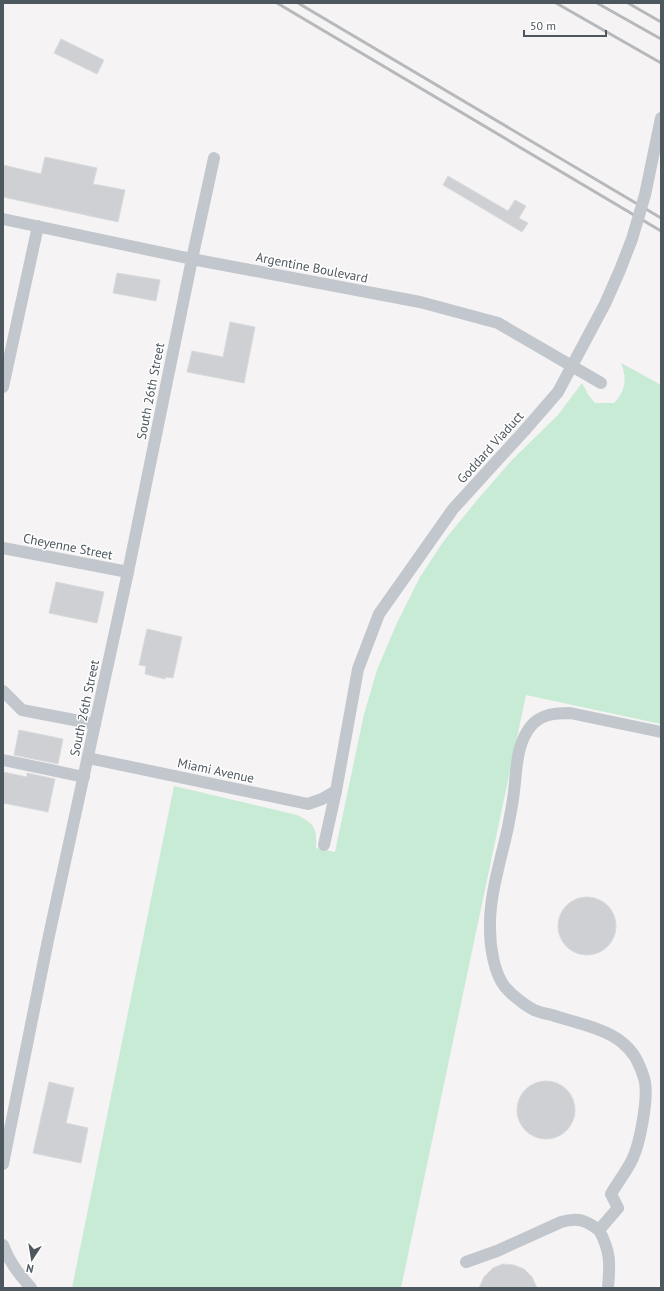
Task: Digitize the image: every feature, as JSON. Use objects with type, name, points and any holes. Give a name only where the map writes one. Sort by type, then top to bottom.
[{"type":"street","name":"Goddard Viaduct","points":[[324,845],[336,791],[358,669],[379,614],[453,509],[558,392],[605,304],[632,239],[645,194],[661,118]]},
{"type":"street","name":"South 26th Street","points":[[3,1164],[48,940],[128,572],[214,158]]},
{"type":"street","name":"Argentine Boulevard","points":[[3,219],[192,259],[420,302],[498,323],[601,383]]},
{"type":"street","points":[[3,386],[38,226]]},
{"type":"street","name":"Cheyenne Street","points":[[3,548],[128,572]]},
{"type":"street","points":[[3,691],[22,710],[95,724]]},
{"type":"street","points":[[599,1230],[618,1208],[611,1194],[632,1159],[637,1146],[645,1098],[645,1082],[640,1066],[629,1048],[613,1036],[596,1028],[535,1010],[517,1000],[504,986],[496,968],[491,949],[491,906],[508,827],[514,792],[517,760],[520,747],[531,726],[538,720],[548,715],[570,713],[661,732]]},
{"type":"street","name":"Miami Avenue","points":[[88,758],[308,804],[322,799],[336,791]]},
{"type":"street","points":[[3,760],[84,777]]},
{"type":"street","points":[[466,1262],[497,1251],[561,1222],[572,1219],[580,1220],[589,1223],[599,1230],[606,1242],[610,1266],[608,1288]]},
{"type":"street","points":[[3,1245],[15,1270],[32,1288]]},
{"type":"green space","points":[[621,363],[661,385],[661,724],[526,695],[401,1288],[72,1288],[174,786],[297,815],[308,821],[314,827],[316,848],[335,852],[364,714],[377,670],[396,625],[420,577],[443,542],[478,499],[512,460],[558,415],[582,383],[589,396],[595,403],[614,403],[621,394],[625,379]]},
{"type":"building","points":[[61,39],[104,60],[97,74],[54,53]]},
{"type":"building","points":[[45,157],[97,168],[93,184],[125,190],[118,222],[3,197],[3,165],[41,174]]},
{"type":"building","points":[[448,176],[508,211],[515,200],[526,206],[519,218],[528,223],[522,232],[443,185]]},
{"type":"building","points":[[117,273],[160,280],[156,301],[113,293]]},
{"type":"building","points":[[230,322],[255,327],[244,383],[187,372],[192,351],[223,357]]},
{"type":"building","points":[[56,582],[104,592],[97,623],[49,613]]},
{"type":"building","points":[[147,629],[182,637],[173,678],[166,677],[165,679],[145,674],[146,666],[139,665]]},
{"type":"building","points":[[19,730],[63,739],[58,764],[14,755]]},
{"type":"building","points":[[3,772],[27,777],[27,773],[55,779],[48,812],[3,803]]},
{"type":"building","points":[[587,897],[598,899],[611,910],[614,915],[616,926],[614,937],[603,950],[598,953],[587,955],[576,953],[563,942],[560,937],[558,926],[560,915],[571,902],[576,899]]},
{"type":"building","points":[[546,1081],[557,1083],[570,1094],[573,1099],[575,1110],[573,1121],[562,1134],[557,1137],[546,1139],[535,1137],[522,1126],[519,1121],[517,1110],[519,1099],[530,1086],[535,1083]]},
{"type":"building","points":[[49,1082],[74,1088],[66,1123],[88,1128],[81,1163],[33,1153]]},
{"type":"building","points":[[503,1264],[514,1265],[524,1269],[532,1277],[537,1288],[479,1288],[484,1277],[493,1268]]},
{"type":"railway","points":[[277,3],[661,231]]},
{"type":"railway","points":[[298,3],[661,218]]},
{"type":"railway","points":[[556,3],[661,63]]},
{"type":"railway","points":[[597,3],[661,39]]},
{"type":"railway","points":[[628,3],[661,22]]}]
